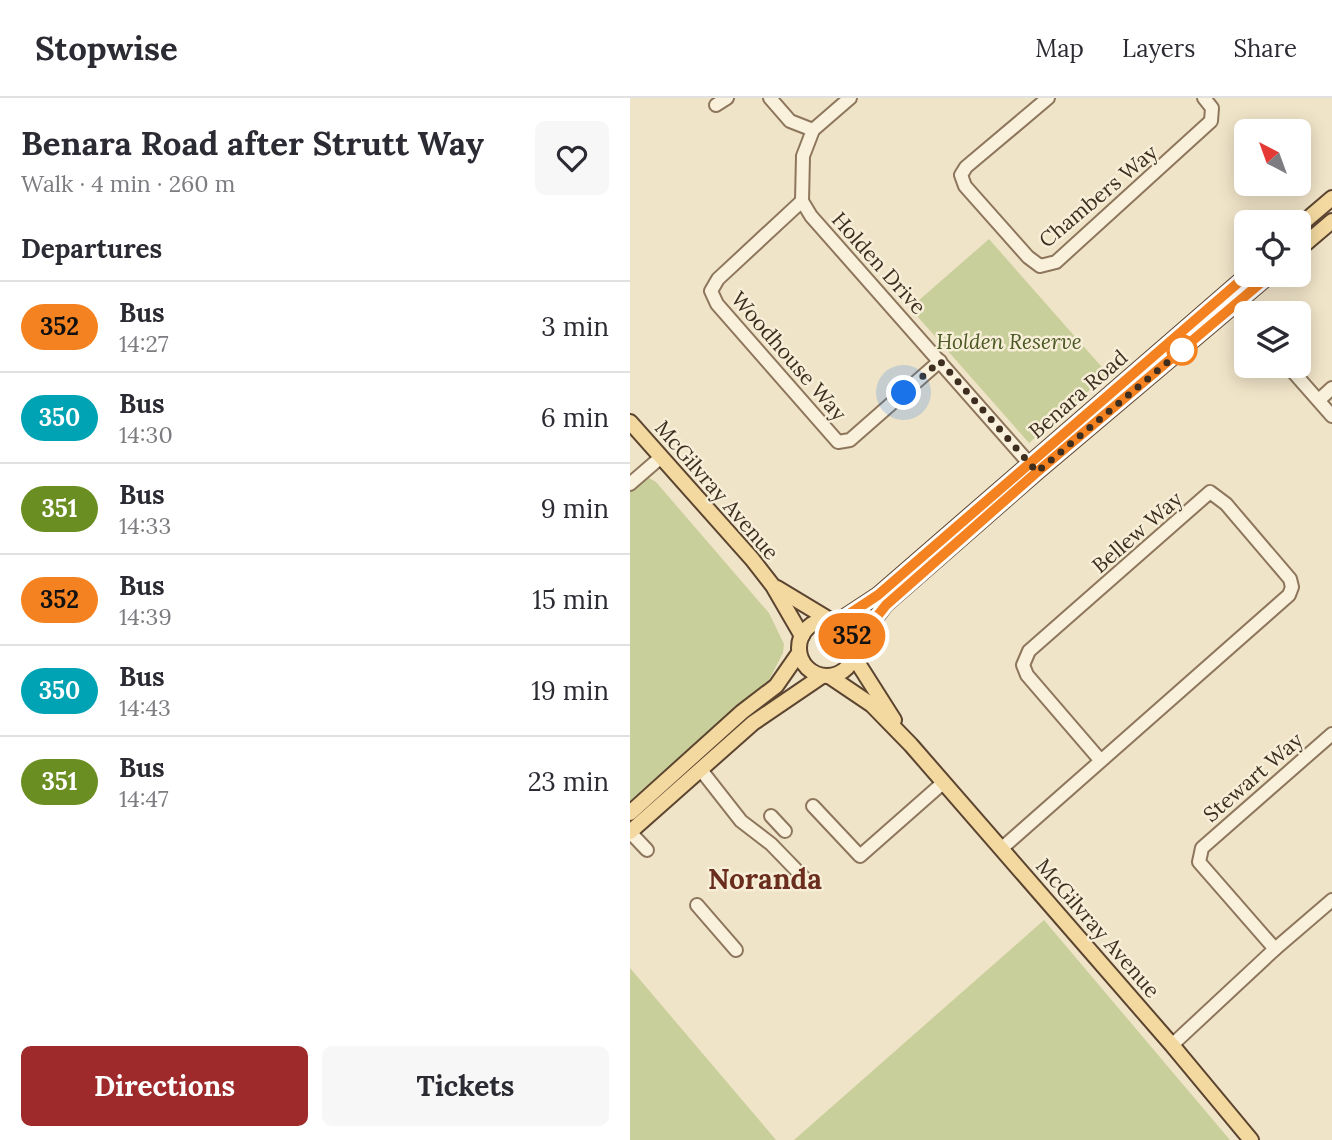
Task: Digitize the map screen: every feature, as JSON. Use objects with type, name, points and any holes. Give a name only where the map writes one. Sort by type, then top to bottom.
[{"type":"main road","points":[[1311,216],[1332,198]]},
{"type":"main road","points":[[1311,239],[1332,221]]},
{"type":"main road","name":"Benara Road","points":[[1230,301],[1239,287]]},
{"type":"main road","name":"Benara Road","points":[[834,621],[878,595],[1230,301],[1252,287]]},
{"type":"main road","name":"McGilvray Avenue","points":[[630,422],[773,586],[802,635]]},
{"type":"main road","name":"Benara Road","points":[[855,641],[886,605],[1033,468]]},
{"type":"main road","name":"McGilvray Avenue","points":[[773,586],[834,621]]},
{"type":"main road","points":[[630,813],[742,712],[776,687],[799,653],[802,635],[814,624],[834,621],[845,626],[855,641],[854,657],[845,671],[825,676],[754,723],[630,832]]},
{"type":"main road","points":[[799,653],[807,668],[825,676]]},
{"type":"main road","name":"McGilvray Avenue","points":[[854,657],[911,745]]},
{"type":"main road","name":"McGilvray Avenue","points":[[825,676],[872,705],[911,745],[1172,1045],[1251,1140]]},
{"type":"street","points":[[770,98],[790,121],[813,130]]},
{"type":"street","points":[[802,201],[803,156],[813,130],[850,98]]},
{"type":"street","name":"Chambers Way","points":[[1048,98],[966,167],[961,175],[965,186],[1040,267],[1056,262],[1211,121],[1212,108],[1204,98]]},
{"type":"street","name":"Holden Drive","points":[[802,201],[811,216],[1033,468]]},
{"type":"street","name":"Woodhouse Way","points":[[802,201],[718,279],[710,291],[718,304],[838,442],[850,440],[940,361]]},
{"type":"street","points":[[1230,301],[1234,306]]},
{"type":"street","points":[[1299,378],[1332,416]]},
{"type":"street","points":[[1318,400],[1332,388]]},
{"type":"street","points":[[630,484],[660,458]]},
{"type":"street","name":"Bellew Way","points":[[1001,849],[1101,761],[1289,595],[1292,587],[1290,579],[1226,504],[1210,492],[1028,651],[1023,665],[1027,675],[1101,761]]},
{"type":"street","name":"Stewart Way","points":[[1275,949],[1199,862],[1202,848],[1332,734]]},
{"type":"street","points":[[701,770],[741,821],[771,844],[804,878]]},
{"type":"street","points":[[813,806],[860,856],[944,782]]},
{"type":"street","points":[[771,816],[785,831]]},
{"type":"street","points":[[630,832],[647,850]]},
{"type":"street","points":[[1172,1045],[1332,900]]},
{"type":"street","points":[[697,905],[736,950]]},
{"type":"green space","name":"Holden Reserve","points":[[989,239],[1108,374],[1029,443],[910,308]]},
{"type":"green space","points":[[649,478],[656,482],[769,613],[784,644],[783,653],[769,680],[753,697],[630,807],[630,490]]},
{"type":"green space","points":[[1044,920],[1230,1140],[794,1140]]},
{"type":"green space","points":[[630,968],[776,1140],[630,1140]]},
{"type":"bus line","name":"352","points":[[1234,287],[878,595],[837,622],[845,626],[855,641],[886,605],[1037,472],[1256,287]]},
{"type":"district","name":"Noranda","points":[[765,879]]},
{"type":"route","points":[[904,393],[940,361],[1037,472],[1182,350]]}]
